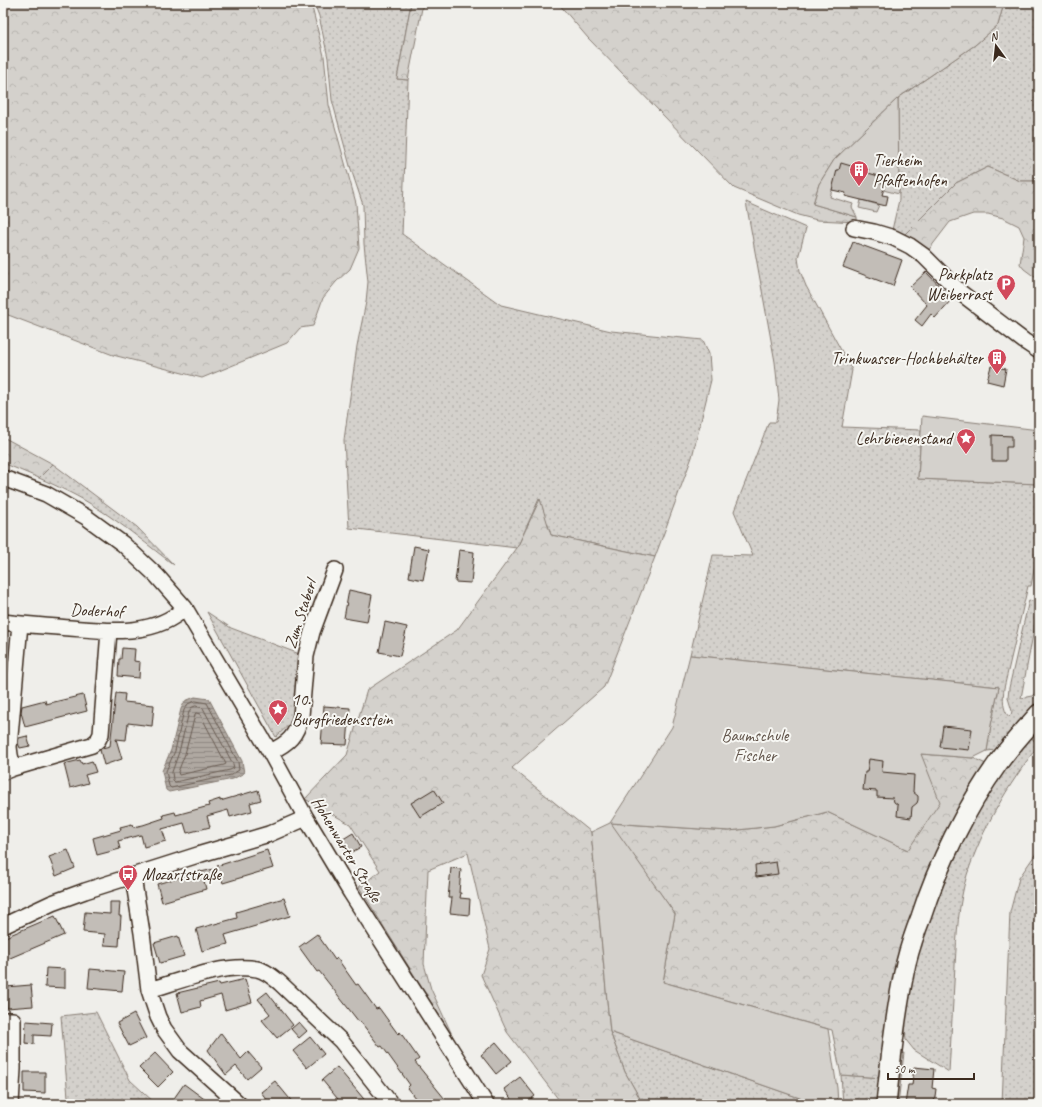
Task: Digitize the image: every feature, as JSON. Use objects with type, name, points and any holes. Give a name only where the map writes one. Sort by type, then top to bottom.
[{"type":"main road","points":[[886,1104],[892,1047],[906,962],[925,902],[940,866],[974,798],[1012,744],[1039,714]]},
{"type":"street","points":[[854,228],[894,238],[910,246],[924,256],[961,293],[1039,351]]},
{"type":"street","name":"Hohenwarter Straße","points":[[3,478],[46,494],[86,517],[123,544],[157,576],[185,608],[351,893],[486,1104]]},
{"type":"street","name":"Zum Staberl","points":[[270,752],[281,747],[288,741],[298,726],[306,656],[312,632],[335,570]]},
{"type":"street","name":"Doderhof","points":[[3,622],[109,631],[138,629],[152,626],[172,618],[185,608]]},
{"type":"street","points":[[20,624],[8,770],[92,745],[98,740],[101,734],[109,631]]},
{"type":"street","points":[[3,926],[52,903],[85,891],[269,834],[306,818]]},
{"type":"street","points":[[133,877],[149,990],[158,1017],[164,1029],[180,1051],[239,1104]]},
{"type":"street","points":[[149,990],[230,968],[258,969],[280,983],[340,1041],[391,1104]]},
{"type":"street","points":[[3,1020],[13,1020],[11,1104]]},
{"type":"green space","points":[[3,3],[311,3],[324,56],[329,105],[356,203],[359,248],[350,269],[336,282],[323,298],[313,326],[300,328],[287,343],[202,378],[113,355],[3,313]]},
{"type":"green space","points":[[314,3],[411,3],[397,79],[408,80],[402,234],[501,305],[611,331],[703,340],[709,354],[711,380],[692,457],[655,557],[551,535],[539,499],[517,548],[349,528],[344,440],[357,346],[366,302],[368,282],[364,244],[363,205],[350,166],[332,100],[328,58],[319,16]]},
{"type":"green space","points":[[411,3],[423,3],[408,80],[397,79]]},
{"type":"green space","points":[[558,3],[1004,3],[998,25],[975,45],[898,98],[834,160],[819,184],[813,204],[857,217],[857,222],[817,220],[798,215],[734,188],[588,38]]},
{"type":"green space","points":[[1004,3],[1039,3],[1039,181],[1020,181],[988,167],[956,183],[903,236],[892,230],[899,200],[898,98],[975,45],[998,25]]},
{"type":"green space","points":[[898,98],[899,194],[883,190],[885,185],[881,183],[882,177],[868,173],[869,169],[864,168],[861,176],[838,170],[830,197],[853,204],[852,207],[857,217],[813,204],[819,184],[834,160]]},
{"type":"green space","points":[[988,167],[1020,181],[1039,181],[1039,280],[1024,269],[1020,264],[1024,237],[1019,226],[1003,218],[988,214],[973,214],[950,222],[924,256],[903,236],[956,183]]},
{"type":"green space","points":[[861,200],[879,205],[876,212],[859,208]]},
{"type":"green space","points":[[746,202],[806,228],[798,258],[800,271],[806,286],[852,370],[842,427],[921,430],[918,479],[1039,484],[1039,543],[1031,586],[1028,586],[1004,688],[1003,699],[1005,710],[1009,717],[1012,711],[1008,698],[1009,688],[1029,600],[1039,603],[1021,698],[1032,696],[1039,689],[1039,704],[996,750],[987,751],[999,687],[690,655],[713,555],[753,556],[734,511],[769,422],[776,422],[779,400],[775,362]]},
{"type":"green space","points":[[922,416],[1039,430],[1039,484],[918,479]]},
{"type":"green space","points":[[3,437],[53,464],[39,478],[3,463]]},
{"type":"green space","points":[[53,464],[137,527],[174,565],[127,528],[97,508],[61,488],[39,478]]},
{"type":"green space","points":[[540,499],[551,535],[655,557],[604,687],[512,768],[591,832],[610,1032],[625,1072],[643,1104],[562,1104],[507,1032],[481,975],[490,949],[468,853],[428,870],[424,964],[431,989],[454,1039],[359,887],[380,871],[350,824],[305,799],[347,755],[367,690],[457,630],[517,548]]},
{"type":"green space","points":[[207,612],[231,628],[302,655],[293,721],[276,737]]},
{"type":"green space","name":"Baumschule Fischer","points":[[690,655],[999,687],[987,751],[973,758],[921,754],[940,802],[908,850],[827,812],[774,826],[729,831],[611,823],[675,914],[663,982],[828,1029],[838,1104],[817,1104],[610,1032],[591,832],[610,823],[672,727]]},
{"type":"green space","points":[[1039,724],[1039,745],[1029,735]]},
{"type":"green space","points":[[1029,735],[1036,743],[1037,747],[1006,792],[988,824],[973,858],[964,886],[957,931],[949,1072],[914,1050],[906,1040],[904,1020],[914,964],[936,893],[990,785]]},
{"type":"green space","points":[[920,754],[973,758],[986,764],[938,857],[882,1078],[841,1075],[832,1030],[663,982],[675,914],[610,823],[729,831],[774,826],[827,812],[908,850]]},
{"type":"green space","points":[[1039,849],[1039,1104],[1002,1104],[1010,912],[1019,878]]},
{"type":"green space","points":[[96,1012],[130,1080],[156,1104],[94,1104],[68,1097],[61,1016]]},
{"type":"green space","points":[[610,1032],[817,1104],[643,1104],[625,1072]]},
{"type":"green space","points":[[904,1053],[898,1104],[892,1104],[900,1054]]},
{"type":"green space","points":[[841,1075],[882,1078],[879,1104],[843,1104]]},
{"type":"water","points":[[195,697],[209,699],[242,761],[244,773],[233,779],[169,792],[166,790],[162,771],[171,750],[181,709],[185,701]]},
{"type":"building","name":"Tierheim Pfaffenhofen","points":[[841,163],[882,177],[881,183],[885,185],[882,195],[888,196],[886,206],[845,196],[846,193],[832,190],[837,170],[839,170]]},
{"type":"building","points":[[853,242],[902,260],[893,286],[843,267]]},
{"type":"building","points":[[926,272],[952,299],[935,318],[931,314],[922,326],[915,320],[927,305],[910,287]]},
{"type":"building","name":"Trinkwasser-Hochbehälter","points":[[991,366],[1006,369],[1003,385],[987,381]]},
{"type":"building","points":[[992,435],[1012,436],[1012,447],[1006,447],[1006,461],[992,461]]},
{"type":"building","points":[[414,546],[429,549],[423,580],[409,577]]},
{"type":"building","points":[[459,550],[474,552],[471,583],[455,582]]},
{"type":"building","points":[[349,590],[372,595],[367,622],[344,618]]},
{"type":"building","points":[[385,622],[407,627],[400,656],[379,652]]},
{"type":"building","points":[[122,648],[135,649],[134,661],[140,662],[139,678],[118,676],[119,659],[121,659]]},
{"type":"building","points":[[116,693],[125,694],[124,702],[154,705],[152,726],[128,723],[126,740],[116,739],[122,759],[104,765],[100,750],[110,746]]},
{"type":"building","points":[[83,695],[87,711],[25,727],[21,712],[22,706],[45,700],[46,704]]},
{"type":"building","points":[[324,706],[350,708],[347,745],[321,744]]},
{"type":"building","points":[[943,726],[972,729],[969,750],[940,747]]},
{"type":"building","points":[[27,736],[30,746],[20,748],[18,743],[19,738]]},
{"type":"building","points":[[869,759],[883,761],[882,772],[914,775],[913,792],[918,796],[918,800],[912,807],[911,818],[897,816],[898,805],[894,802],[893,798],[877,797],[877,791],[863,790],[865,772],[867,772]]},
{"type":"building","points":[[80,760],[82,764],[92,761],[96,772],[85,775],[88,783],[70,788],[64,764]]},
{"type":"building","points":[[434,789],[443,803],[420,817],[411,803]]},
{"type":"building","points":[[258,790],[261,800],[250,803],[252,811],[230,817],[228,810],[207,816],[210,827],[187,833],[184,823],[162,829],[166,841],[144,847],[141,835],[118,841],[120,849],[97,855],[93,838],[121,830],[120,827],[132,824],[133,827],[143,825],[164,818],[163,815],[175,812],[176,815],[209,806],[208,803],[220,799],[220,801]]},
{"type":"building","points":[[353,833],[361,847],[348,854],[340,841]]},
{"type":"building","points":[[68,850],[75,868],[56,876],[49,857]]},
{"type":"building","points":[[267,850],[273,868],[223,883],[221,877],[204,881],[206,889],[162,902],[157,884],[201,871],[218,868],[217,866]]},
{"type":"building","points":[[776,862],[778,874],[756,877],[755,865]]},
{"type":"building","points":[[451,868],[461,869],[459,893],[461,893],[460,898],[470,899],[469,915],[450,913],[452,898],[448,898]]},
{"type":"building","points":[[284,898],[290,916],[225,935],[228,944],[202,951],[196,929],[237,918],[236,912]]},
{"type":"building","points":[[110,902],[120,902],[119,916],[121,916],[119,946],[104,945],[105,934],[83,932],[85,912],[110,914]]},
{"type":"building","points":[[55,916],[64,935],[3,961],[3,938]]},
{"type":"building","points":[[317,934],[335,960],[337,958],[356,985],[358,984],[376,1009],[379,1008],[398,1034],[400,1032],[419,1059],[415,1062],[449,1104],[420,1104],[407,1088],[410,1085],[382,1046],[380,1047],[360,1021],[359,1022],[319,971],[317,972],[299,947]]},
{"type":"building","points":[[178,936],[184,956],[160,963],[154,943]]},
{"type":"building","points":[[46,968],[65,969],[65,988],[45,987]]},
{"type":"building","points":[[90,969],[124,972],[122,991],[88,988]]},
{"type":"building","points":[[245,979],[252,1002],[225,1010],[221,995],[200,1001],[201,1007],[182,1012],[177,993],[219,983],[220,985]]},
{"type":"building","points":[[31,985],[33,1006],[7,1008],[6,987]]},
{"type":"building","points":[[267,992],[293,1025],[277,1038],[262,1020],[270,1014],[258,999]]},
{"type":"building","points":[[134,1014],[146,1038],[129,1046],[117,1023]]},
{"type":"building","points":[[26,1021],[52,1023],[51,1036],[34,1035],[34,1044],[25,1043]]},
{"type":"building","points":[[299,1022],[307,1031],[299,1038],[291,1029]]},
{"type":"building","points":[[221,1033],[241,1059],[248,1052],[261,1067],[247,1079],[236,1066],[226,1075],[208,1050]]},
{"type":"building","points":[[310,1037],[324,1054],[307,1068],[293,1051]]},
{"type":"building","points":[[496,1042],[512,1061],[496,1074],[481,1055]]},
{"type":"building","points":[[155,1053],[173,1072],[158,1087],[139,1068]]},
{"type":"building","points":[[337,1067],[368,1104],[342,1104],[322,1080]]},
{"type":"building","points":[[914,1067],[934,1069],[932,1088],[936,1089],[934,1104],[905,1104],[908,1085],[912,1085]]},
{"type":"building","points":[[24,1072],[45,1072],[45,1093],[24,1092]]},
{"type":"building","points":[[520,1077],[535,1096],[524,1104],[515,1104],[504,1089]]},
{"type":"building","points":[[275,1081],[294,1104],[270,1104],[261,1092]]},
{"type":"building","points":[[184,1084],[211,1104],[170,1104]]},
{"type":"place","name":"Tierheim Pfaffenhofen","points":[[859,187]]},
{"type":"place","name":"Parkplatz Weiberrast","points":[[1006,301]]},
{"type":"place","name":"Trinkwasser-Hochbehälter","points":[[997,375]]},
{"type":"place","name":"Lehrbienenstand","points":[[966,455]]},
{"type":"place","name":"10. Burgfriedensstein","points":[[278,726]]},
{"type":"place","name":"Mozartstraße","points":[[128,891]]}]
